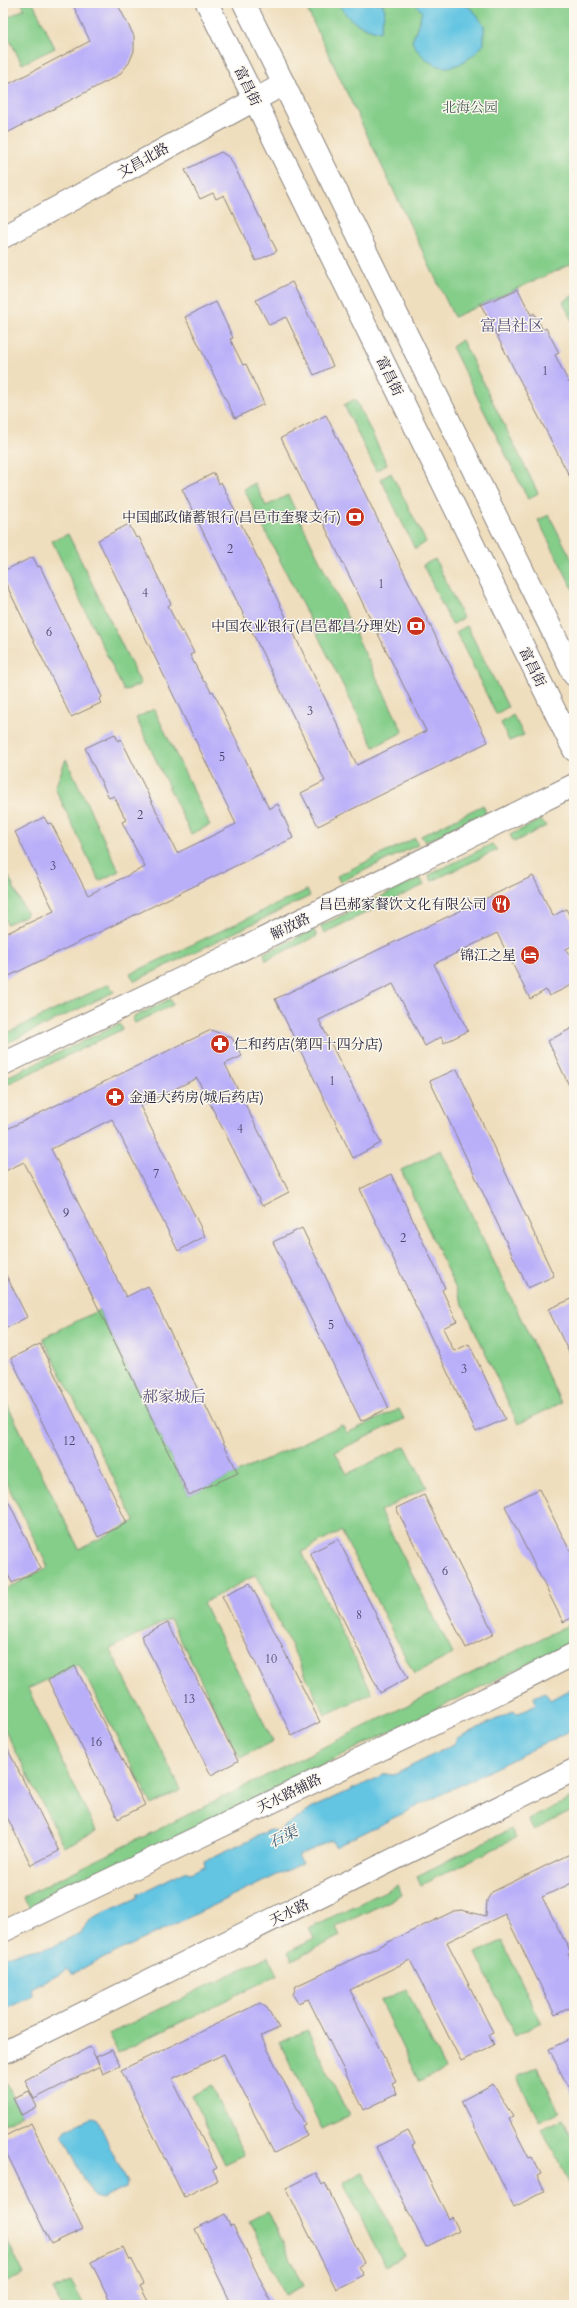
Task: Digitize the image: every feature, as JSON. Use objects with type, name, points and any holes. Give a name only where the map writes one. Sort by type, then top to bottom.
[{"type":"street","name":"富昌街","points":[[207,3],[574,750]]},
{"type":"street","points":[[244,3],[574,675]]},
{"type":"street","name":"文昌北路","points":[[3,237],[284,84]]},
{"type":"street","name":"解放路","points":[[3,1064],[214,963],[574,785]]},
{"type":"street","name":"天水路辅路","points":[[3,1931],[498,1693],[574,1654]]},
{"type":"street","name":"天水路","points":[[3,2053],[574,1770]]},
{"type":"green space","points":[[22,3],[33,3],[55,48],[22,64],[3,27],[3,20],[24,9]]},
{"type":"green space","name":"北海公园","points":[[304,3],[574,3],[574,263],[454,317]]},
{"type":"green space","points":[[574,295],[574,325],[563,302]]},
{"type":"green space","points":[[462,340],[538,493],[528,499],[452,347]]},
{"type":"green space","points":[[355,399],[387,464],[376,471],[344,405]]},
{"type":"green space","points":[[391,473],[426,542],[415,549],[381,479]]},
{"type":"green space","points":[[255,483],[266,506],[288,495],[403,732],[374,747],[244,489]]},
{"type":"green space","points":[[549,515],[574,564],[574,591],[538,520]]},
{"type":"green space","points":[[68,534],[141,684],[124,691],[52,541]]},
{"type":"green space","points":[[435,559],[463,618],[452,625],[423,565]]},
{"type":"green space","points":[[467,626],[508,707],[496,714],[456,632]]},
{"type":"green space","points":[[154,709],[210,825],[191,834],[136,718]]},
{"type":"green space","points":[[513,715],[524,735],[509,741],[501,723]]},
{"type":"green space","points":[[66,759],[119,871],[99,881],[55,788]]},
{"type":"green space","points":[[483,805],[486,813],[425,842],[421,836]]},
{"type":"green space","points":[[541,820],[546,826],[514,842],[510,835]]},
{"type":"green space","points":[[415,838],[418,845],[340,882],[337,876]]},
{"type":"green space","points":[[492,844],[497,850],[432,881],[429,875]]},
{"type":"green space","points":[[3,865],[27,915],[7,924],[3,915]]},
{"type":"green space","points":[[420,878],[424,885],[324,933],[320,926]]},
{"type":"green space","points":[[307,890],[310,896],[135,981],[130,974]]},
{"type":"green space","points":[[314,930],[317,936],[266,960],[264,953]]},
{"type":"green space","points":[[109,984],[114,992],[3,1045],[3,1035]]},
{"type":"green space","points":[[170,999],[173,1005],[135,1023],[132,1018]]},
{"type":"green space","points":[[119,1024],[123,1029],[3,1086],[3,1079]]},
{"type":"green space","points":[[441,1150],[561,1403],[518,1424],[401,1170]]},
{"type":"green space","points":[[99,1310],[189,1495],[342,1425],[347,1433],[399,1409],[404,1419],[335,1452],[347,1474],[405,1446],[427,1487],[380,1511],[453,1654],[414,1674],[341,1531],[302,1552],[372,1693],[325,1715],[256,1575],[203,1603],[273,1741],[240,1758],[170,1619],[110,1649],[181,1790],[152,1805],[79,1664],[28,1689],[96,1831],[64,1847],[3,1726],[3,1591],[48,1567],[3,1476],[3,1396],[79,1549],[135,1521],[43,1338]]},
{"type":"green space","points":[[574,1622],[574,1641],[30,1909],[23,1897]]},
{"type":"green space","points":[[574,1797],[574,1810],[534,1830],[528,1820]]},
{"type":"green space","points":[[511,1829],[516,1838],[421,1885],[417,1876]]},
{"type":"green space","points":[[398,1885],[402,1895],[336,1927],[340,1936],[292,1960],[288,1952],[314,1939],[309,1928]]},
{"type":"green space","points":[[502,1941],[541,2022],[515,2035],[476,1953]]},
{"type":"green space","points":[[268,1956],[277,1975],[118,2053],[109,2034]]},
{"type":"green space","points":[[406,1989],[445,2070],[419,2082],[380,2001]]},
{"type":"green space","points":[[307,2030],[349,2116],[322,2129],[280,2043]]},
{"type":"green space","points":[[537,2067],[559,2112],[539,2121],[517,2077]]},
{"type":"green space","points":[[7,2084],[21,2115],[3,2124],[3,2086]]},
{"type":"green space","points":[[211,2086],[244,2155],[225,2164],[192,2096]]},
{"type":"green space","points":[[563,2119],[574,2140],[574,2193],[542,2129]]},
{"type":"green space","points":[[363,2172],[405,2256],[385,2266],[343,2182]]},
{"type":"green space","points":[[268,2211],[304,2286],[285,2295],[249,2221]]},
{"type":"green space","points":[[3,2232],[24,2274],[3,2284]]},
{"type":"green space","points":[[71,2281],[84,2305],[61,2305],[53,2290]]},
{"type":"water","points":[[338,3],[382,3],[385,10],[380,32],[356,23],[342,10]]},
{"type":"water","name":"北海公园","points":[[415,3],[462,3],[473,10],[484,25],[484,44],[465,61],[456,65],[446,67],[438,66],[429,61],[420,53],[412,42],[422,12]]},
{"type":"water","name":"石渠","points":[[574,1687],[574,1729],[335,1847],[332,1840],[298,1856],[302,1863],[71,1974],[68,1969],[30,1988],[33,1996],[3,2010],[3,1958],[13,1954],[54,1946],[80,1933],[92,1918],[137,1898],[138,1894],[185,1871],[190,1873],[205,1866],[204,1861],[270,1830],[279,1831],[314,1807],[386,1774],[394,1775],[454,1744],[457,1738],[514,1711],[517,1714],[536,1704],[534,1697],[545,1692],[550,1700]]},
{"type":"water","points":[[91,2118],[97,2119],[127,2183],[126,2188],[102,2199],[93,2197],[63,2135],[67,2129]]},
{"type":"building","points":[[72,3],[117,3],[134,36],[134,51],[129,63],[119,75],[3,135],[3,87],[90,41]]},
{"type":"building","points":[[221,152],[230,158],[277,251],[256,261],[224,195],[216,199],[213,193],[200,199],[185,170]]},
{"type":"building","points":[[292,282],[333,366],[314,375],[286,317],[269,325],[256,300]]},
{"type":"building","points":[[518,289],[531,315],[534,313],[543,330],[546,328],[559,353],[555,355],[569,383],[574,381],[574,485],[481,305]]},
{"type":"building","points":[[216,302],[233,338],[230,339],[243,365],[246,364],[264,404],[235,418],[185,317]]},
{"type":"building","points":[[326,415],[488,742],[318,826],[301,793],[325,781],[182,489],[214,473],[219,484],[221,482],[357,765],[426,731],[281,438]]},
{"type":"building","points":[[129,524],[136,538],[139,537],[171,604],[168,606],[181,632],[183,631],[194,653],[190,655],[204,682],[206,682],[211,692],[213,691],[269,809],[278,804],[293,838],[3,979],[3,935],[54,911],[15,832],[44,817],[48,824],[51,823],[88,895],[145,867],[122,822],[126,820],[114,796],[109,798],[85,748],[115,734],[118,741],[121,739],[177,853],[236,824],[98,540]]},
{"type":"building","points":[[33,557],[38,567],[40,566],[102,697],[99,699],[101,703],[71,717],[3,578],[3,571]]},
{"type":"building","points":[[533,876],[553,916],[566,909],[574,924],[574,945],[566,949],[574,964],[574,984],[549,996],[546,990],[530,999],[497,933],[434,964],[468,1031],[444,1043],[441,1037],[425,1046],[393,984],[319,1020],[381,1143],[353,1158],[275,999]]},
{"type":"building","points":[[574,1027],[574,1096],[548,1041]]},
{"type":"building","points":[[211,1030],[232,1038],[242,1056],[225,1064],[289,1192],[262,1206],[197,1078],[140,1106],[205,1236],[178,1251],[112,1119],[51,1149],[126,1297],[148,1286],[238,1473],[189,1495],[89,1289],[24,1162],[3,1172],[3,1131]]},
{"type":"building","points":[[457,1069],[554,1276],[528,1288],[430,1081]]},
{"type":"building","points":[[391,1174],[445,1288],[442,1290],[457,1321],[443,1328],[454,1351],[469,1344],[505,1419],[476,1432],[360,1189]]},
{"type":"building","points":[[302,1228],[389,1408],[361,1421],[273,1242]]},
{"type":"building","points":[[3,1269],[27,1317],[3,1330]]},
{"type":"building","points":[[574,1298],[574,1363],[548,1309]]},
{"type":"building","points":[[40,1344],[127,1523],[98,1537],[11,1358]]},
{"type":"building","points":[[539,1489],[574,1559],[574,1617],[563,1622],[505,1506]]},
{"type":"building","points":[[3,1490],[41,1569],[12,1583],[3,1564]]},
{"type":"building","points":[[424,1495],[494,1634],[466,1648],[396,1508]]},
{"type":"building","points":[[338,1539],[408,1678],[380,1693],[310,1553]]},
{"type":"building","points":[[250,1583],[320,1722],[292,1736],[222,1596]]},
{"type":"building","points":[[168,1622],[238,1761],[211,1775],[141,1636]]},
{"type":"building","points":[[75,1666],[145,1805],[118,1819],[48,1680]]},
{"type":"building","points":[[3,1740],[59,1851],[31,1865],[3,1809]]},
{"type":"building","points":[[574,1852],[574,1882],[542,1897],[571,1953],[568,1954],[574,1966],[574,2006],[555,2015],[505,1914],[447,1942],[493,2032],[489,2034],[494,2045],[461,2061],[410,1960],[350,1990],[396,2081],[392,2083],[397,2094],[364,2110],[308,1999],[298,2003],[293,1995],[296,1986],[454,1911],[461,1910],[486,1916],[487,1900],[492,1892]]},
{"type":"building","points":[[260,2003],[267,2008],[279,2028],[261,2036],[305,2124],[302,2126],[307,2136],[274,2153],[224,2054],[172,2079],[217,2168],[213,2170],[218,2180],[184,2197],[121,2070]]},
{"type":"building","points":[[574,2037],[574,2099],[549,2049]]},
{"type":"building","points":[[90,2047],[100,2066],[34,2099],[25,2080]]},
{"type":"building","points":[[112,2050],[120,2066],[103,2074],[96,2057]]},
{"type":"building","points":[[493,2084],[513,2117],[509,2119],[529,2158],[532,2157],[541,2174],[537,2176],[545,2191],[514,2207],[461,2101]]},
{"type":"building","points":[[29,2091],[37,2107],[21,2115],[13,2098]]},
{"type":"building","points":[[31,2123],[83,2229],[51,2244],[3,2146],[3,2137]]},
{"type":"building","points":[[408,2131],[415,2144],[412,2146],[449,2219],[452,2217],[459,2230],[426,2247],[376,2147]]},
{"type":"building","points":[[316,2173],[322,2185],[325,2183],[364,2263],[359,2266],[364,2275],[336,2289],[286,2188]]},
{"type":"building","points":[[225,2214],[230,2226],[233,2225],[273,2305],[232,2305],[195,2229]]},
{"type":"building","points":[[123,2247],[129,2260],[131,2258],[144,2284],[140,2286],[150,2305],[112,2305],[91,2262]]},
{"type":"place","name":"中国邮政储蓄银行(昌邑市奎聚支行)","points":[[355,517]]},
{"type":"place","name":"中国农业银行(昌邑都昌分理处)","points":[[416,626]]},
{"type":"place","name":"昌邑郝家餐饮文化有限公司","points":[[501,904]]},
{"type":"place","name":"锦江之星","points":[[530,955]]},
{"type":"place","name":"仁和药店(第四十四分店)","points":[[220,1044]]},
{"type":"place","name":"金通大药房(城后药店)","points":[[115,1097]]},
{"type":"district","name":"富昌社区","points":[[512,325]]},
{"type":"district","name":"郝家城后","points":[[174,1396]]}]
